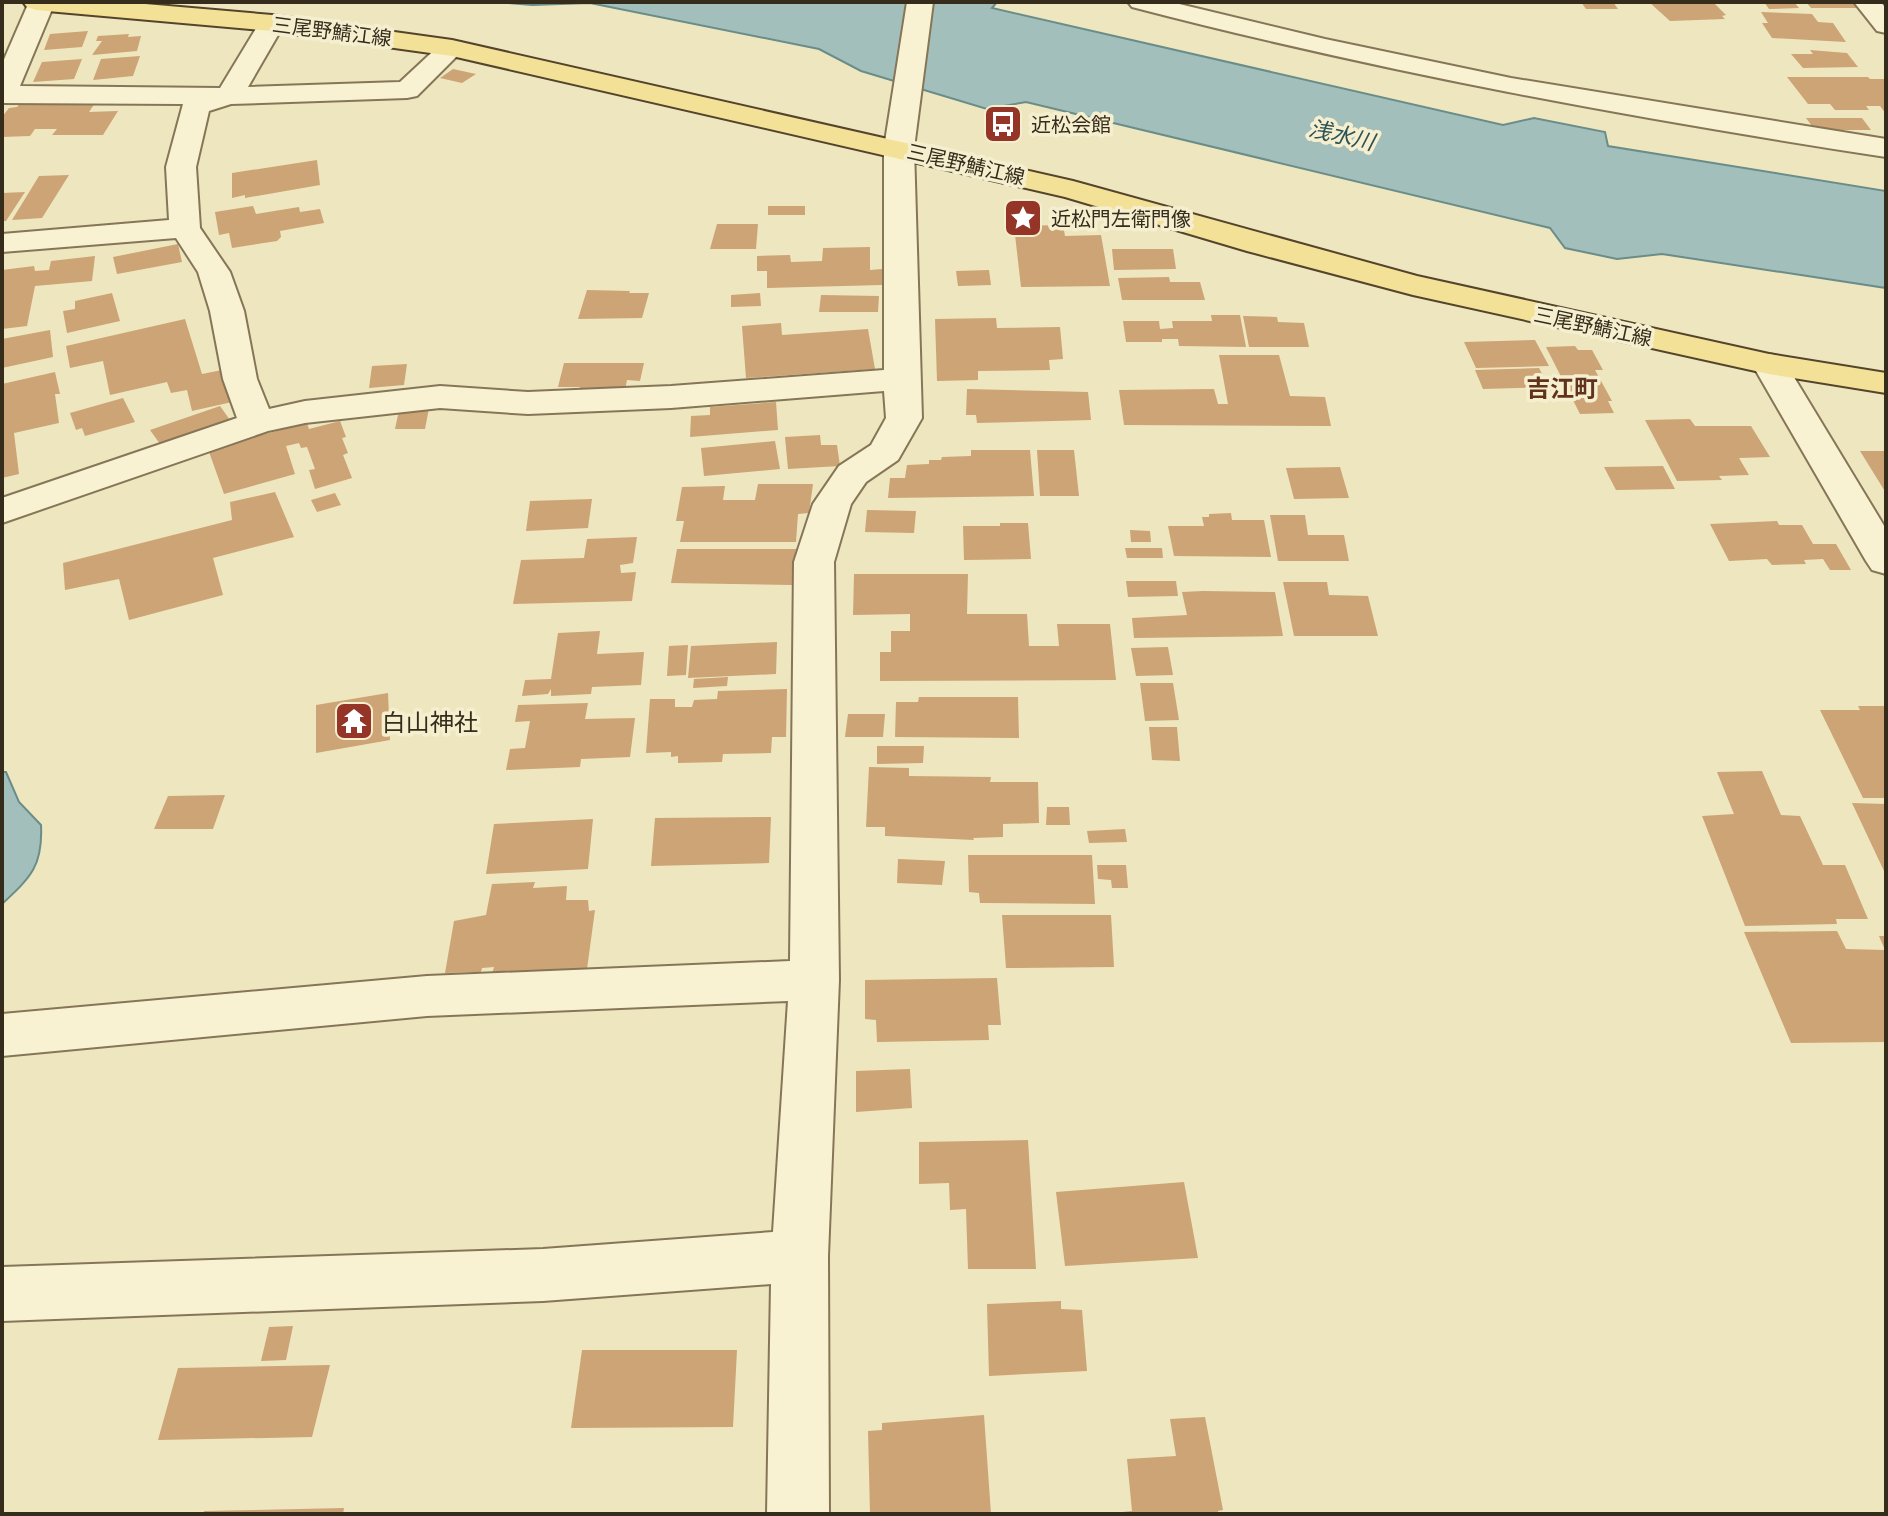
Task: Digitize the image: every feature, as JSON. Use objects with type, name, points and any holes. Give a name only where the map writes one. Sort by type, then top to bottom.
[{"type":"main road","name":"三尾野鯖江線","points":[[36,2],[272,23],[452,48],[900,139],[1413,285],[1769,364],[1886,383]]},
{"type":"street","points":[[42,2],[3,94],[229,96],[407,90],[452,48]]},
{"type":"street","points":[[798,1514],[800,1256],[814,980],[814,562],[832,504],[852,474],[885,452],[904,418],[901,379],[900,139],[920,2]]},
{"type":"street","points":[[1141,2],[1509,84],[1729,125],[1886,148]]},
{"type":"street","points":[[1867,2],[1886,25]]},
{"type":"street","points":[[257,423],[240,379],[227,311],[214,272],[185,228],[181,167],[196,106],[229,96],[272,23]]},
{"type":"street","points":[[2,243],[185,228]]},
{"type":"street","points":[[1769,364],[1886,561]]},
{"type":"street","points":[[2,511],[257,423],[305,412],[440,397],[528,403],[901,379]]},
{"type":"street","points":[[2,1035],[427,996],[814,980]]},
{"type":"street","points":[[2,1294],[543,1275],[800,1256]]},
{"type":"water","name":"浅水川","points":[[497,2],[997,2],[992,8],[1503,125],[1534,118],[1605,132],[1608,146],[1886,191],[1886,288],[1662,254],[1617,259],[1565,248],[1550,228],[1026,102],[987,109],[861,71],[819,49],[590,3],[532,5]]},
{"type":"water","points":[[2,772],[6,772],[19,802],[41,825],[41,839],[33,870],[2,904]]},
{"type":"building","points":[[1581,2],[1613,2],[1618,9],[1586,9]]},
{"type":"building","points":[[1649,2],[1713,2],[1726,15],[1722,16],[1725,19],[1670,21]]},
{"type":"building","points":[[1764,2],[1794,2],[1799,8],[1769,9]]},
{"type":"building","points":[[1806,2],[1856,2],[1861,8],[1811,8]]},
{"type":"building","points":[[1761,12],[1812,14],[1818,22],[1833,23],[1846,42],[1772,38],[1762,23],[1768,23]]},
{"type":"building","points":[[88,31],[82,47],[44,50],[50,34]]},
{"type":"building","points":[[129,34],[128,37],[141,36],[137,51],[92,55],[102,41],[96,41],[98,36]]},
{"type":"building","points":[[1810,50],[1847,53],[1858,67],[1803,68],[1791,54],[1813,54]]},
{"type":"building","points":[[140,56],[133,76],[93,80],[101,59]]},
{"type":"building","points":[[82,59],[74,79],[33,82],[42,62]]},
{"type":"building","points":[[453,69],[476,74],[462,83],[440,78]]},
{"type":"building","points":[[1787,77],[1886,79],[1886,114],[1880,106],[1866,106],[1869,110],[1835,110],[1830,104],[1808,104]]},
{"type":"building","points":[[21,102],[95,103],[89,112],[118,111],[103,135],[52,135],[57,129],[35,129],[30,136],[2,137],[2,117],[9,108],[17,107]]},
{"type":"building","points":[[1806,118],[1862,118],[1871,130],[1815,130]]},
{"type":"building","points":[[317,160],[320,185],[232,198],[232,173]]},
{"type":"building","points":[[69,175],[42,218],[12,220],[39,176]]},
{"type":"building","points":[[25,192],[6,221],[2,221],[2,193]]},
{"type":"building","points":[[253,206],[256,214],[299,207],[300,212],[320,209],[324,223],[280,231],[281,237],[277,241],[232,248],[229,233],[219,235],[215,212]]},
{"type":"building","points":[[768,206],[805,206],[805,215],[768,215]]},
{"type":"building","points":[[717,224],[758,224],[756,249],[710,249]]},
{"type":"building","points":[[1063,225],[1065,236],[1101,235],[1110,286],[1021,287],[1014,226]]},
{"type":"building","points":[[178,244],[182,262],[117,274],[113,257]]},
{"type":"building","points":[[870,247],[870,270],[882,269],[882,285],[767,288],[767,271],[757,271],[757,256],[790,255],[791,262],[822,261],[823,248]]},
{"type":"building","points":[[1112,249],[1173,249],[1176,269],[1114,270]]},
{"type":"building","points":[[95,256],[92,281],[35,286],[27,326],[2,329],[2,270],[34,266],[35,271],[49,270],[51,261]]},
{"type":"building","points":[[989,270],[991,285],[958,286],[956,271]]},
{"type":"building","points":[[1169,277],[1170,282],[1200,282],[1205,300],[1122,300],[1118,278]]},
{"type":"building","points":[[587,290],[649,293],[642,318],[578,319]]},
{"type":"building","points":[[112,293],[120,321],[67,333],[63,311],[75,309],[75,301]]},
{"type":"building","points":[[760,293],[761,306],[731,307],[731,295]]},
{"type":"building","points":[[821,295],[879,296],[878,312],[819,312]]},
{"type":"building","points":[[1211,315],[1240,315],[1246,347],[1179,346],[1178,339],[1126,342],[1123,321],[1159,321],[1160,329],[1173,328],[1172,321],[1212,321]]},
{"type":"building","points":[[1243,316],[1277,317],[1278,322],[1304,323],[1309,347],[1249,347]]},
{"type":"building","points":[[996,318],[997,328],[1060,327],[1063,359],[1049,360],[1050,370],[978,371],[978,380],[937,381],[935,319]]},
{"type":"building","points":[[185,319],[202,374],[222,370],[232,402],[192,411],[187,390],[171,393],[167,382],[110,395],[103,361],[70,368],[66,346]]},
{"type":"building","points":[[781,323],[782,335],[868,329],[875,369],[746,378],[742,326]]},
{"type":"building","points":[[50,330],[53,357],[2,368],[2,339]]},
{"type":"building","points":[[1535,340],[1549,366],[1476,368],[1464,342]]},
{"type":"building","points":[[1575,346],[1578,350],[1592,350],[1603,370],[1595,370],[1612,401],[1608,401],[1614,413],[1580,414],[1546,347]]},
{"type":"building","points":[[1219,355],[1279,355],[1290,396],[1325,397],[1331,426],[1124,425],[1119,390],[1214,389],[1218,404],[1228,404]]},
{"type":"building","points":[[564,363],[644,363],[640,381],[627,380],[625,390],[579,391],[580,387],[558,387]]},
{"type":"building","points":[[407,364],[404,385],[369,388],[372,366]]},
{"type":"building","points":[[1539,368],[1549,387],[1483,389],[1475,370]]},
{"type":"building","points":[[55,372],[60,394],[55,394],[59,423],[14,433],[19,474],[2,478],[2,384]]},
{"type":"building","points":[[967,389],[1088,392],[1091,420],[977,423],[976,415],[966,415]]},
{"type":"building","points":[[123,398],[135,422],[85,436],[82,428],[76,430],[70,413]]},
{"type":"building","points":[[776,402],[778,430],[690,437],[691,416],[710,415],[710,407]]},
{"type":"building","points":[[220,406],[230,420],[160,444],[150,430]]},
{"type":"building","points":[[429,408],[425,429],[395,429],[399,410]]},
{"type":"building","points":[[1690,419],[1695,426],[1751,426],[1770,457],[1739,458],[1749,475],[1719,476],[1722,480],[1677,481],[1645,420]]},
{"type":"building","points":[[340,421],[348,453],[343,455],[352,478],[315,489],[309,470],[315,469],[307,447],[301,448],[299,443],[286,446],[295,474],[224,494],[208,449],[307,423],[309,429]]},
{"type":"building","points":[[820,435],[821,445],[837,445],[840,466],[788,469],[785,437]]},
{"type":"building","points":[[775,441],[780,469],[704,476],[701,448]]},
{"type":"building","points":[[971,450],[1030,450],[1034,496],[888,498],[890,478],[905,478],[907,465],[929,464],[929,460],[941,460],[942,457],[971,456]]},
{"type":"building","points":[[1037,450],[1074,450],[1079,496],[1040,496]]},
{"type":"building","points":[[1860,451],[1886,451],[1886,493]]},
{"type":"building","points":[[1663,466],[1675,489],[1616,490],[1604,467]]},
{"type":"building","points":[[1340,467],[1349,498],[1294,499],[1286,468]]},
{"type":"building","points":[[758,484],[813,484],[809,513],[798,514],[796,542],[680,542],[684,521],[676,521],[682,487],[725,486],[723,500],[755,500]]},
{"type":"building","points":[[275,492],[294,537],[213,558],[223,595],[129,620],[119,579],[65,590],[63,563],[232,520],[230,502]]},
{"type":"building","points":[[335,493],[341,505],[317,512],[311,500]]},
{"type":"building","points":[[592,499],[588,528],[526,531],[530,501]]},
{"type":"building","points":[[867,510],[916,511],[914,533],[865,532]]},
{"type":"building","points":[[1231,513],[1232,520],[1264,520],[1271,557],[1174,556],[1168,526],[1204,526],[1202,517]]},
{"type":"building","points":[[1270,515],[1305,515],[1308,535],[1344,535],[1349,561],[1278,561]]},
{"type":"building","points":[[1777,521],[1779,525],[1802,525],[1813,544],[1836,544],[1851,570],[1830,570],[1823,559],[1804,560],[1806,564],[1772,565],[1767,559],[1729,561],[1710,524]]},
{"type":"building","points":[[1000,523],[1028,523],[1031,559],[964,560],[963,526],[1000,526]]},
{"type":"building","points":[[1130,530],[1150,531],[1151,542],[1131,542]]},
{"type":"building","points":[[637,537],[633,563],[620,565],[621,573],[636,572],[632,601],[513,604],[521,560],[584,558],[587,539]]},
{"type":"building","points":[[1125,548],[1162,548],[1163,558],[1127,558]]},
{"type":"building","points":[[677,549],[796,549],[792,585],[671,583]]},
{"type":"building","points":[[854,574],[968,574],[967,614],[1027,614],[1029,646],[1059,646],[1057,624],[1110,624],[1116,680],[880,681],[880,652],[891,652],[891,631],[910,631],[910,614],[853,615]]},
{"type":"building","points":[[1126,581],[1176,581],[1178,596],[1128,597]]},
{"type":"building","points":[[1283,582],[1327,582],[1329,595],[1368,596],[1378,636],[1294,636]]},
{"type":"building","points":[[1182,592],[1275,592],[1283,636],[1134,638],[1132,618],[1187,615]]},
{"type":"building","points":[[600,631],[597,654],[644,652],[641,685],[592,687],[591,694],[551,696],[551,689],[548,694],[522,696],[525,680],[551,679],[558,633]]},
{"type":"building","points":[[777,642],[776,674],[688,678],[691,646]]},
{"type":"building","points":[[688,645],[686,675],[667,676],[669,646]]},
{"type":"building","points":[[1168,647],[1173,675],[1136,676],[1131,648]]},
{"type":"building","points":[[728,677],[727,686],[693,688],[694,679]]},
{"type":"building","points":[[1140,683],[1173,683],[1179,720],[1145,721]]},
{"type":"building","points":[[787,689],[786,737],[772,737],[771,753],[723,754],[722,762],[678,763],[678,756],[671,757],[671,752],[646,753],[650,699],[675,699],[675,707],[692,707],[694,700],[717,699],[718,691]]},
{"type":"building","points":[[388,693],[390,740],[316,753],[316,705]]},
{"type":"building","points":[[919,697],[1018,697],[1019,738],[895,737],[896,702],[918,702]]},
{"type":"building","points":[[588,703],[585,719],[635,718],[630,757],[581,759],[580,767],[506,770],[510,749],[525,748],[530,721],[515,722],[518,705]]},
{"type":"building","points":[[1858,706],[1886,706],[1886,798],[1863,798],[1820,710],[1860,710]]},
{"type":"building","points":[[848,714],[885,714],[883,737],[845,737]]},
{"type":"building","points":[[1149,727],[1177,727],[1180,761],[1152,760]]},
{"type":"building","points":[[877,746],[924,746],[923,763],[877,764]]},
{"type":"building","points":[[869,767],[909,768],[909,776],[991,777],[990,782],[1038,782],[1039,823],[1003,824],[1003,837],[974,840],[885,836],[885,827],[866,827]]},
{"type":"building","points":[[1762,771],[1781,815],[1800,816],[1823,865],[1845,865],[1868,919],[1836,919],[1837,924],[1745,926],[1702,816],[1734,814],[1717,772]]},
{"type":"building","points":[[225,795],[213,829],[154,829],[168,796]]},
{"type":"building","points":[[1852,803],[1886,804],[1886,871],[1884,871]]},
{"type":"building","points":[[1047,807],[1069,807],[1070,825],[1046,825]]},
{"type":"building","points":[[771,817],[769,863],[651,866],[655,818]]},
{"type":"building","points":[[593,819],[588,869],[486,874],[494,824]]},
{"type":"building","points":[[1125,829],[1127,842],[1089,843],[1087,831]]},
{"type":"building","points":[[968,855],[1092,855],[1095,904],[980,903],[979,893],[969,892]]},
{"type":"building","points":[[898,859],[945,861],[942,885],[897,883]]},
{"type":"building","points":[[1097,865],[1126,865],[1128,888],[1112,888],[1111,880],[1098,879]]},
{"type":"building","points":[[535,882],[533,888],[567,886],[566,900],[588,900],[589,911],[595,910],[587,969],[492,974],[494,967],[482,968],[481,972],[445,973],[454,921],[486,915],[492,884]]},
{"type":"building","points":[[1002,915],[1111,915],[1114,967],[1006,968]]},
{"type":"building","points":[[1837,931],[1846,949],[1885,950],[1879,936],[1886,936],[1886,1042],[1791,1043],[1744,932]]},
{"type":"building","points":[[997,978],[1001,1025],[988,1025],[989,1040],[877,1042],[876,1020],[865,1019],[865,980]]},
{"type":"building","points":[[910,1069],[912,1108],[856,1112],[856,1071]]},
{"type":"building","points":[[1028,1140],[1036,1269],[968,1269],[966,1209],[950,1210],[949,1183],[919,1184],[919,1142]]},
{"type":"building","points":[[1184,1182],[1198,1258],[1065,1266],[1056,1192]]},
{"type":"building","points":[[1061,1301],[1061,1309],[1082,1310],[1087,1371],[989,1376],[987,1304]]},
{"type":"building","points":[[293,1326],[286,1360],[261,1361],[269,1327]]},
{"type":"building","points":[[582,1350],[737,1350],[733,1427],[571,1428]]},
{"type":"building","points":[[330,1365],[312,1437],[158,1440],[178,1368]]},
{"type":"building","points":[[984,1415],[991,1514],[870,1514],[868,1431],[882,1430],[882,1423]]},
{"type":"building","points":[[1205,1417],[1223,1510],[1218,1514],[1122,1514],[1132,1511],[1127,1459],[1176,1456],[1170,1419]]},
{"type":"building","points":[[344,1508],[343,1514],[203,1514],[204,1511]]},
{"type":"place","name":"近松会館","points":[[1003,124]]},
{"type":"place","name":"近松門左衛門像","points":[[1023,218]]},
{"type":"place","name":"白山神社","points":[[354,721]]},
{"type":"district","name":"吉江町","points":[[1562,387]]}]
